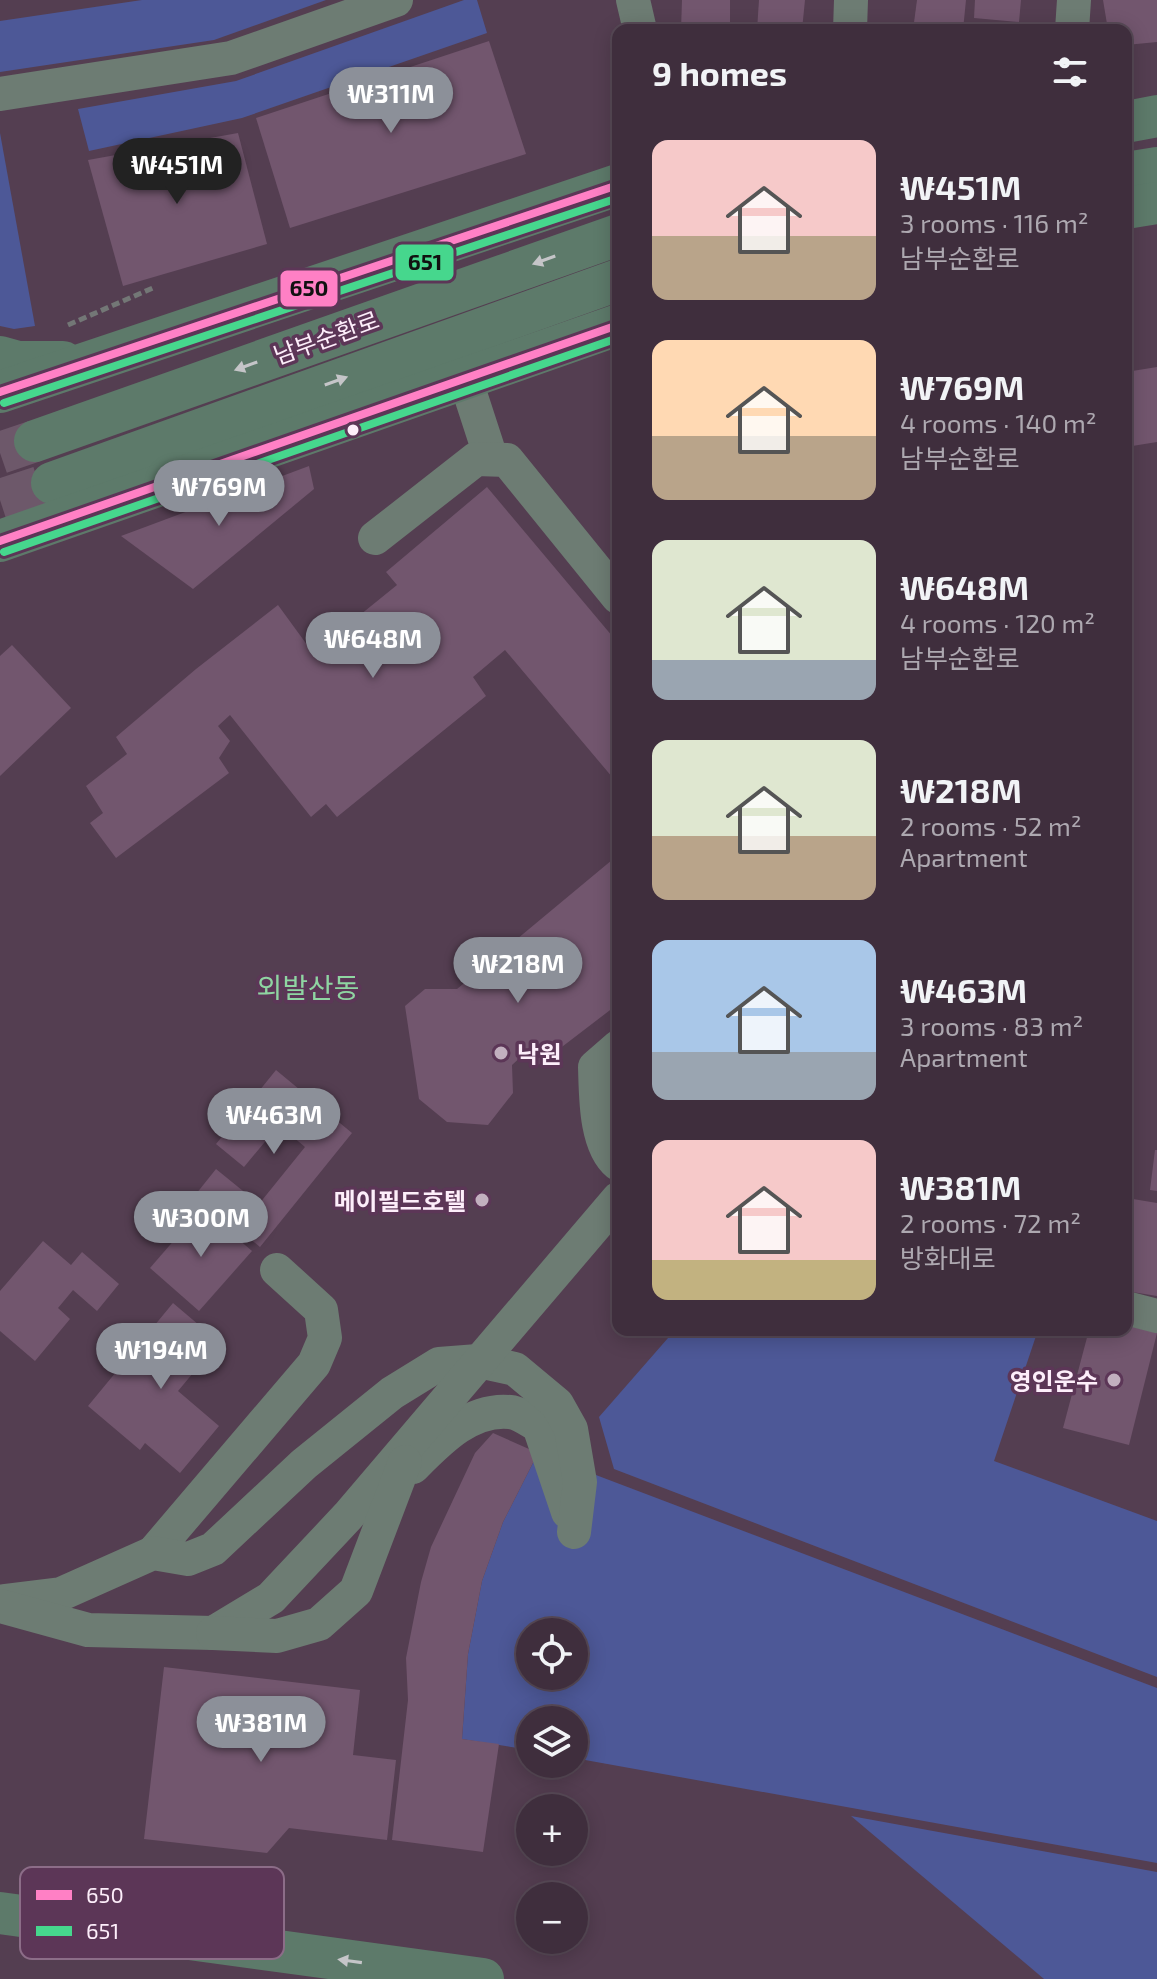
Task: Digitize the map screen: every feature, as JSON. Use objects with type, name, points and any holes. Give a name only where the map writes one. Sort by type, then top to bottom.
[{"type":"main road","points":[[1132,97],[1157,95]]},
{"type":"main road","points":[[1132,121],[1157,116]]},
{"type":"main road","points":[[1132,172],[1157,168]]},
{"type":"main road","name":"남부순환로","points":[[0,392],[612,187]]},
{"type":"main road","points":[[1132,207],[1157,203]]},
{"type":"main road","name":"남부순환로","points":[[35,441],[612,237]]},
{"type":"main road","name":"남부순환로","points":[[52,483],[612,282]]},
{"type":"main road","points":[[0,541],[612,327]]},
{"type":"main road","points":[[0,357],[18,362],[88,362]]},
{"type":"main road","points":[[0,1913],[20,1916]]},
{"type":"main road","points":[[284,1952],[483,1979]]},
{"type":"street","points":[[0,94],[231,58],[396,0]]},
{"type":"street","points":[[633,0],[639,24]]},
{"type":"street","points":[[850,24],[851,0]]},
{"type":"street","points":[[1072,24],[1074,0]]},
{"type":"street","points":[[465,378],[491,458]]},
{"type":"street","points":[[375,538],[476,459],[507,460],[612,590]]},
{"type":"street","points":[[612,1052],[595,1067],[596,1109],[612,1159]]},
{"type":"street","points":[[213,1633],[271,1598],[348,1516],[612,1206]]},
{"type":"street","points":[[0,1604],[61,1594],[153,1553],[314,1364],[325,1338],[321,1310],[277,1270]]},
{"type":"street","points":[[1132,1310],[1157,1316]]},
{"type":"street","points":[[478,1361],[482,1414]]},
{"type":"street","points":[[153,1553],[188,1559],[213,1549],[304,1464],[392,1393],[439,1364],[478,1361],[515,1369],[557,1404],[571,1429],[580,1482],[574,1532],[539,1426],[513,1412],[482,1414],[445,1435],[398,1481]]},
{"type":"street","points":[[0,1604],[88,1630],[277,1636],[319,1624],[356,1591],[415,1435]]},
{"type":"path","points":[[57,330],[155,287]]},
{"type":"shaded area","points":[[142,0],[326,0],[214,40],[0,72],[0,21]]},
{"type":"shaded area","points":[[464,0],[477,0],[487,33],[242,118],[89,151],[78,109],[236,81]]},
{"type":"shaded area","points":[[0,133],[35,326],[14,329],[0,326]]},
{"type":"shaded area","points":[[670,1336],[1036,1336],[994,1461],[1157,1521],[1157,1677],[614,1469],[599,1417]]},
{"type":"shaded area","points":[[538,1453],[1157,1688],[1157,1863],[588,1761],[588,1706],[516,1706],[516,1748],[462,1739],[468,1654],[482,1581],[503,1522]]},
{"type":"shaded area","points":[[851,1816],[1157,1872],[1157,1979],[1044,1979]]},
{"type":"building","points":[[682,0],[730,0],[730,24],[681,24]]},
{"type":"building","points":[[759,0],[805,0],[803,24],[757,24]]},
{"type":"building","points":[[917,0],[966,0],[964,24],[914,24]]},
{"type":"building","points":[[975,0],[1021,0],[1019,22],[974,18]]},
{"type":"building","points":[[1103,0],[1157,0],[1157,42],[1132,44],[1132,24],[1107,24]]},
{"type":"building","points":[[489,41],[526,154],[290,228],[256,118]]},
{"type":"building","points":[[238,133],[267,244],[123,286],[88,160]]},
{"type":"building","points":[[1157,367],[1157,442],[1132,446],[1132,371]]},
{"type":"building","points":[[309,466],[314,489],[193,589],[121,536]]},
{"type":"building","points":[[487,487],[612,636],[612,777],[505,650],[473,677],[486,696],[337,817],[326,804],[311,817],[230,715],[218,726],[230,741],[219,758],[229,773],[116,858],[90,823],[103,813],[86,786],[127,754],[116,737],[278,605],[313,653],[397,585],[386,572]]},
{"type":"building","points":[[12,645],[71,708],[0,776],[0,656]]},
{"type":"building","points":[[612,860],[612,1009],[537,1066],[525,1053],[512,1065],[513,1093],[488,1125],[447,1122],[419,1099],[405,1006],[425,989],[457,989]]},
{"type":"building","points":[[276,1070],[352,1133],[260,1247],[196,1194],[216,1169],[259,1204],[305,1147],[279,1125],[244,1167],[216,1144]]},
{"type":"building","points":[[1157,1150],[1157,1191],[1150,1190]]},
{"type":"building","points":[[1133,1199],[1157,1203],[1157,1296],[1132,1292]]},
{"type":"building","points":[[202,1208],[252,1251],[199,1311],[150,1268]]},
{"type":"building","points":[[43,1241],[71,1265],[82,1252],[119,1284],[97,1311],[73,1290],[58,1308],[70,1319],[35,1361],[0,1331],[0,1291]]},
{"type":"building","points":[[173,1303],[219,1342],[178,1391],[219,1426],[180,1473],[145,1443],[140,1450],[88,1406]]},
{"type":"building","points":[[1132,1327],[1157,1333],[1129,1445],[1063,1428],[1087,1336],[1132,1336]]},
{"type":"building","points":[[493,1433],[538,1453],[503,1522],[482,1581],[468,1654],[462,1739],[499,1744],[483,1852],[392,1840],[408,1700],[406,1658],[421,1582],[431,1547],[475,1453]]},
{"type":"building","points":[[164,1667],[360,1690],[353,1755],[396,1760],[387,1840],[289,1828],[267,1853],[144,1839]]},
{"type":"tunnel","points":[[0,453],[35,441]]},
{"type":"tunnel","points":[[0,500],[52,483]]},
{"type":"transit line","name":"650","points":[[0,392],[612,187]]},
{"type":"transit line","name":"651","points":[[4,403],[612,200]]},
{"type":"transit line","name":"650","points":[[0,541],[612,327]]},
{"type":"transit line","name":"651","points":[[4,552],[612,340]]},
{"type":"place","name":"낙원","points":[[501,1053]]},
{"type":"place","name":"메이필드호텔","points":[[482,1200]]},
{"type":"place","name":"영인운수","points":[[1114,1380]]},
{"type":"district","name":"외발산동","points":[[308,987]]}]
